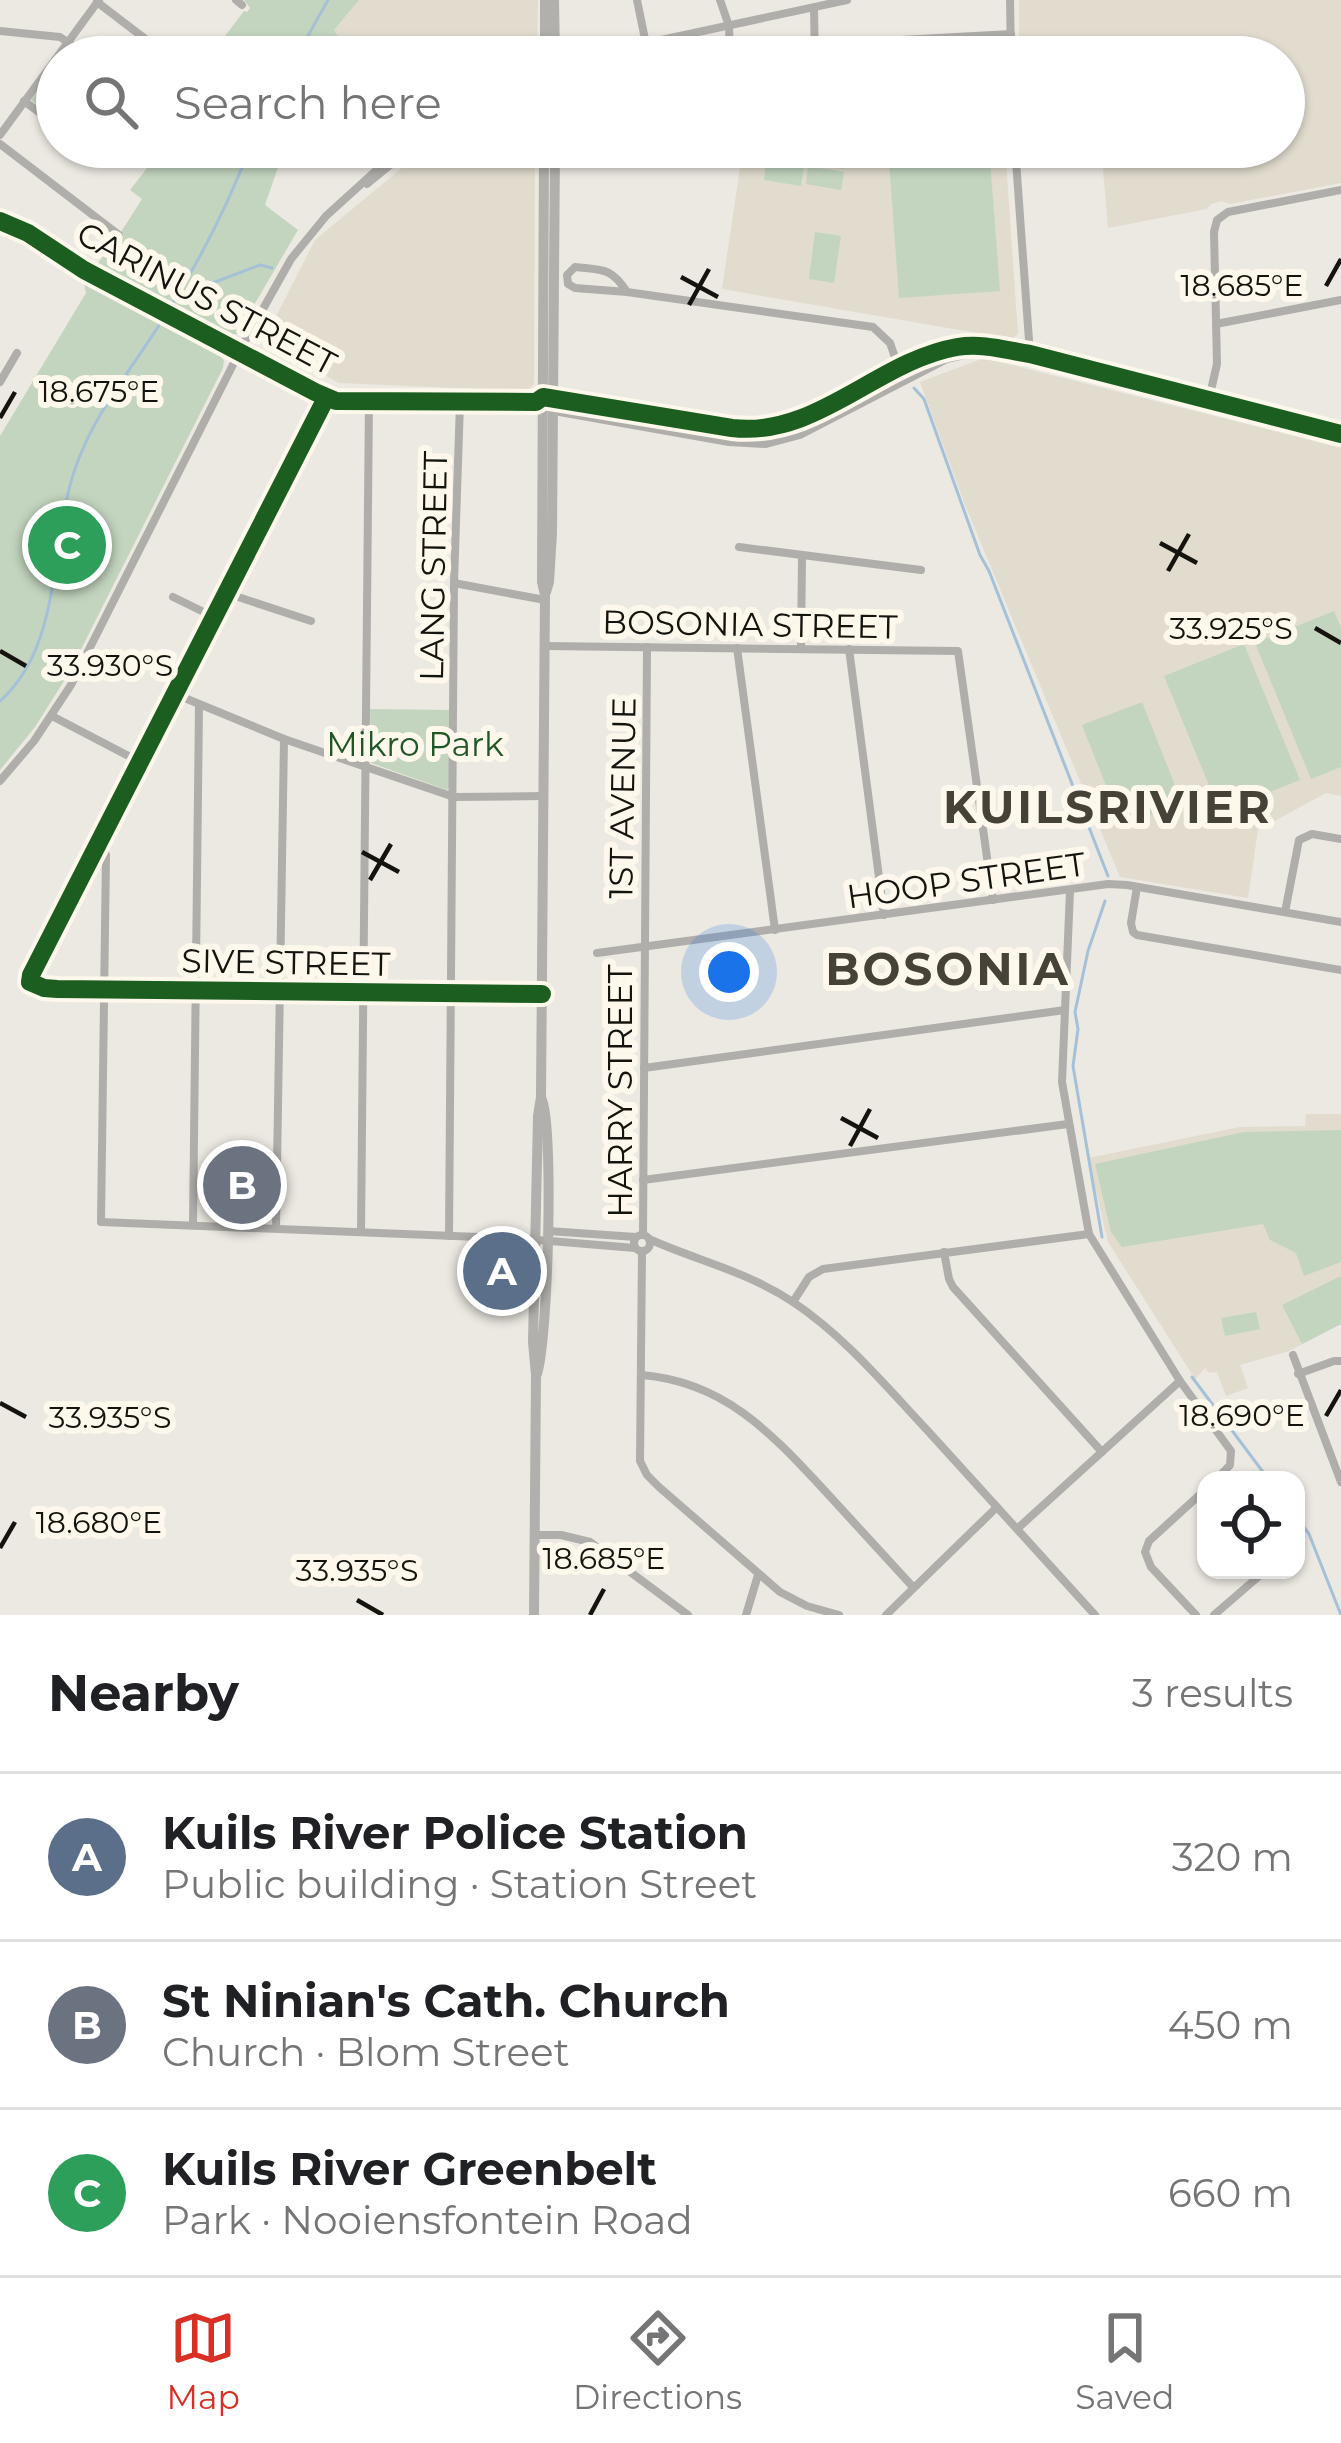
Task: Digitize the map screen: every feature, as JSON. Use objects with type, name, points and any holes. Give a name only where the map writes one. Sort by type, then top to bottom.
[{"type":"main road","points":[[547,36],[550,0]]},
{"type":"main road","points":[[550,0],[553,36]]},
{"type":"main road","points":[[533,1615],[533,1342],[547,1136],[541,1097],[545,598],[552,533],[544,168]]},
{"type":"main road","points":[[546,403],[556,168]]},
{"type":"street","points":[[637,0],[644,36]]},
{"type":"street","points":[[720,0],[729,36]]},
{"type":"street","points":[[683,36],[847,0]]},
{"type":"street","points":[[974,36],[1011,34],[1010,0]]},
{"type":"street","points":[[72,36],[98,1],[142,36]]},
{"type":"street","points":[[814,9],[815,36]]},
{"type":"street","points":[[0,31],[50,36]]},
{"type":"street","points":[[36,86],[0,140],[119,236]]},
{"type":"street","points":[[25,101],[36,110]]},
{"type":"street","points":[[0,118],[12,119]]},
{"type":"street","points":[[0,782],[52,716],[240,352],[302,244],[380,168]]},
{"type":"street","points":[[355,191],[385,168]]},
{"type":"street","points":[[1017,168],[1030,354]]},
{"type":"street","points":[[1209,399],[1216,364],[1214,232],[1220,217],[1341,190]]},
{"type":"street","name":"CARINUS STREET","points":[[0,221],[336,401],[546,403],[770,429],[802,419],[899,367],[958,347],[1009,351]]},
{"type":"street","points":[[554,253],[575,267],[613,272],[627,292]]},
{"type":"street","points":[[575,267],[567,280],[575,288],[873,327],[887,337],[903,380]]},
{"type":"street","points":[[1216,324],[1341,300]]},
{"type":"street","points":[[1009,351],[1341,434]]},
{"type":"street","name":"CARINUS STREET","points":[[546,403],[757,445],[800,435],[956,356],[1009,351]]},
{"type":"street","points":[[0,382],[17,353]]},
{"type":"street","points":[[326,398],[100,839],[106,855],[101,1222],[642,1243],[726,1267],[793,1302],[828,1328],[1095,1615]]},
{"type":"street","points":[[361,1232],[369,400]]},
{"type":"street","name":"LANG STREET","points":[[449,1236],[454,583],[460,402]]},
{"type":"street","points":[[739,547],[921,570]]},
{"type":"street","points":[[801,649],[802,555]]},
{"type":"street","points":[[454,583],[545,598]]},
{"type":"street","points":[[226,593],[311,622]]},
{"type":"street","points":[[173,597],[214,617]]},
{"type":"street","name":"BOSONIA STREET","points":[[545,646],[955,650],[960,655],[993,900]]},
{"type":"street","name":"1ST AVENUE","points":[[644,948],[647,647]]},
{"type":"street","points":[[736,648],[775,930]]},
{"type":"street","points":[[849,650],[884,915]]},
{"type":"street","points":[[175,694],[284,739],[454,797],[544,796]]},
{"type":"street","points":[[193,1226],[199,706]]},
{"type":"street","points":[[52,716],[140,762]]},
{"type":"street","points":[[277,1228],[284,739]]},
{"type":"street","points":[[1285,912],[1299,840],[1312,834],[1341,839]]},
{"type":"street","name":"SIVE STREET","points":[[100,839],[31,975],[31,982],[44,988],[542,994]]},
{"type":"street","name":"HOOP STREET","points":[[597,953],[1108,884],[1341,922]]},
{"type":"street","points":[[1137,887],[1131,922],[1138,935],[1341,970]]},
{"type":"street","points":[[1070,891],[1062,1082],[1089,1234],[1180,1381],[1231,1451],[1226,1471]]},
{"type":"street","name":"HARRY STREET","points":[[644,948],[640,1461],[659,1486],[758,1575],[793,1600],[839,1615]]},
{"type":"street","points":[[644,1068],[1065,1010]]},
{"type":"street","points":[[643,1180],[1068,1124]]},
{"type":"street","points":[[793,1302],[809,1277],[823,1269],[1089,1234]]},
{"type":"street","points":[[944,1252],[953,1287],[1102,1452]]},
{"type":"street","points":[[1293,1354],[1341,1482]]},
{"type":"street","points":[[1298,1374],[1341,1361]]},
{"type":"street","points":[[642,1375],[673,1378],[724,1398],[749,1415],[776,1438],[913,1587]]},
{"type":"street","points":[[1017,1529],[1180,1381]]},
{"type":"street","points":[[1196,1615],[1151,1567],[1145,1552],[1149,1541],[1197,1498]]},
{"type":"street","points":[[886,1615],[997,1507]]},
{"type":"street","points":[[534,1535],[561,1535],[590,1543],[674,1611],[688,1615]]},
{"type":"street","points":[[746,1615],[758,1575]]},
{"type":"street","points":[[1214,1615],[1256,1579]]},
{"type":"shaded area","points":[[359,0],[538,0],[537,36],[338,36],[334,30]]},
{"type":"shaded area","points":[[1019,0],[1341,0],[1341,183],[1230,204],[1222,201],[1207,209],[1108,228],[1103,168],[1305,168],[1305,36],[1019,36]]},
{"type":"shaded area","points":[[402,168],[535,168],[534,384],[527,391],[339,383],[263,342],[315,240]]},
{"type":"shaded area","points":[[740,168],[1006,168],[1018,334],[1012,339],[722,289]]},
{"type":"shaded area","points":[[984,358],[1341,448],[1341,796],[1326,793],[1258,830],[1248,898],[1120,877],[965,505],[920,382]]},
{"type":"shaded area","points":[[1306,1114],[1341,1114],[1341,1324],[1289,1351],[1240,1365],[1248,1388],[1226,1396],[1217,1372],[1205,1368],[1195,1379],[1108,1242],[1088,1158],[1240,1127],[1305,1126]]},
{"type":"green space","points":[[244,0],[359,0],[334,30],[338,36],[225,36],[250,8]]},
{"type":"green space","points":[[147,168],[278,168],[265,205],[298,230],[237,334],[228,335],[95,267],[124,235],[121,232],[142,199],[130,190]]},
{"type":"green space","points":[[765,168],[804,168],[801,186],[764,180]]},
{"type":"green space","points":[[808,168],[844,172],[841,190],[806,184]]},
{"type":"green space","points":[[890,168],[991,168],[1000,291],[899,298]]},
{"type":"green space","points":[[815,232],[841,236],[834,283],[809,279]]},
{"type":"green space","points":[[87,278],[198,337],[224,361],[223,368],[69,673],[0,770],[0,436],[86,293]]},
{"type":"green space","points":[[1334,611],[1341,628],[1341,767],[1311,779],[1255,643]]},
{"type":"green space","points":[[1244,644],[1300,780],[1220,812],[1164,676]]},
{"type":"green space","points":[[1142,702],[1182,803],[1122,826],[1082,725]]},
{"type":"green space","name":"Mikro Park","points":[[370,709],[451,710],[447,790],[371,763]]},
{"type":"green space","points":[[1341,1130],[1341,1262],[1304,1276],[1296,1253],[1270,1240],[1263,1224],[1122,1247],[1111,1232],[1095,1164],[1244,1132]]},
{"type":"green space","points":[[1341,1276],[1341,1324],[1302,1344],[1282,1305]]},
{"type":"green space","points":[[1256,1312],[1260,1329],[1225,1336],[1221,1318]]},
{"type":"waterway","points":[[308,36],[328,0]]},
{"type":"waterway","points":[[0,701],[20,678],[45,623],[67,498],[83,449],[200,256],[242,168]]},
{"type":"waterway","points":[[178,296],[260,265],[272,268]]},
{"type":"waterway","points":[[914,388],[924,399],[980,555],[1108,876]]},
{"type":"waterway","points":[[1102,1237],[1073,1066],[1078,1029],[1075,1012],[1105,901]]},
{"type":"waterway","points":[[1192,1377],[1262,1471]]},
{"type":"waterway","points":[[1305,1528],[1341,1615]]},
{"type":"cycle path","points":[[0,221],[336,401],[536,402],[543,397],[732,428],[763,428],[792,422],[928,355],[976,346],[1030,354],[1341,434]]},
{"type":"cycle path","points":[[326,398],[30,982],[57,989],[542,994]]},
{"type":"place","name":"Kuils River Greenbelt","points":[[67,545]]},
{"type":"place","name":"St Ninian's Cath. Church","points":[[242,1185]]},
{"type":"place","name":"Kuils River Police Station","points":[[502,1271]]},
{"type":"district","name":"KUILSRIVIER","points":[[1108,806]]},
{"type":"district","name":"BOSONIA","points":[[948,968]]}]
